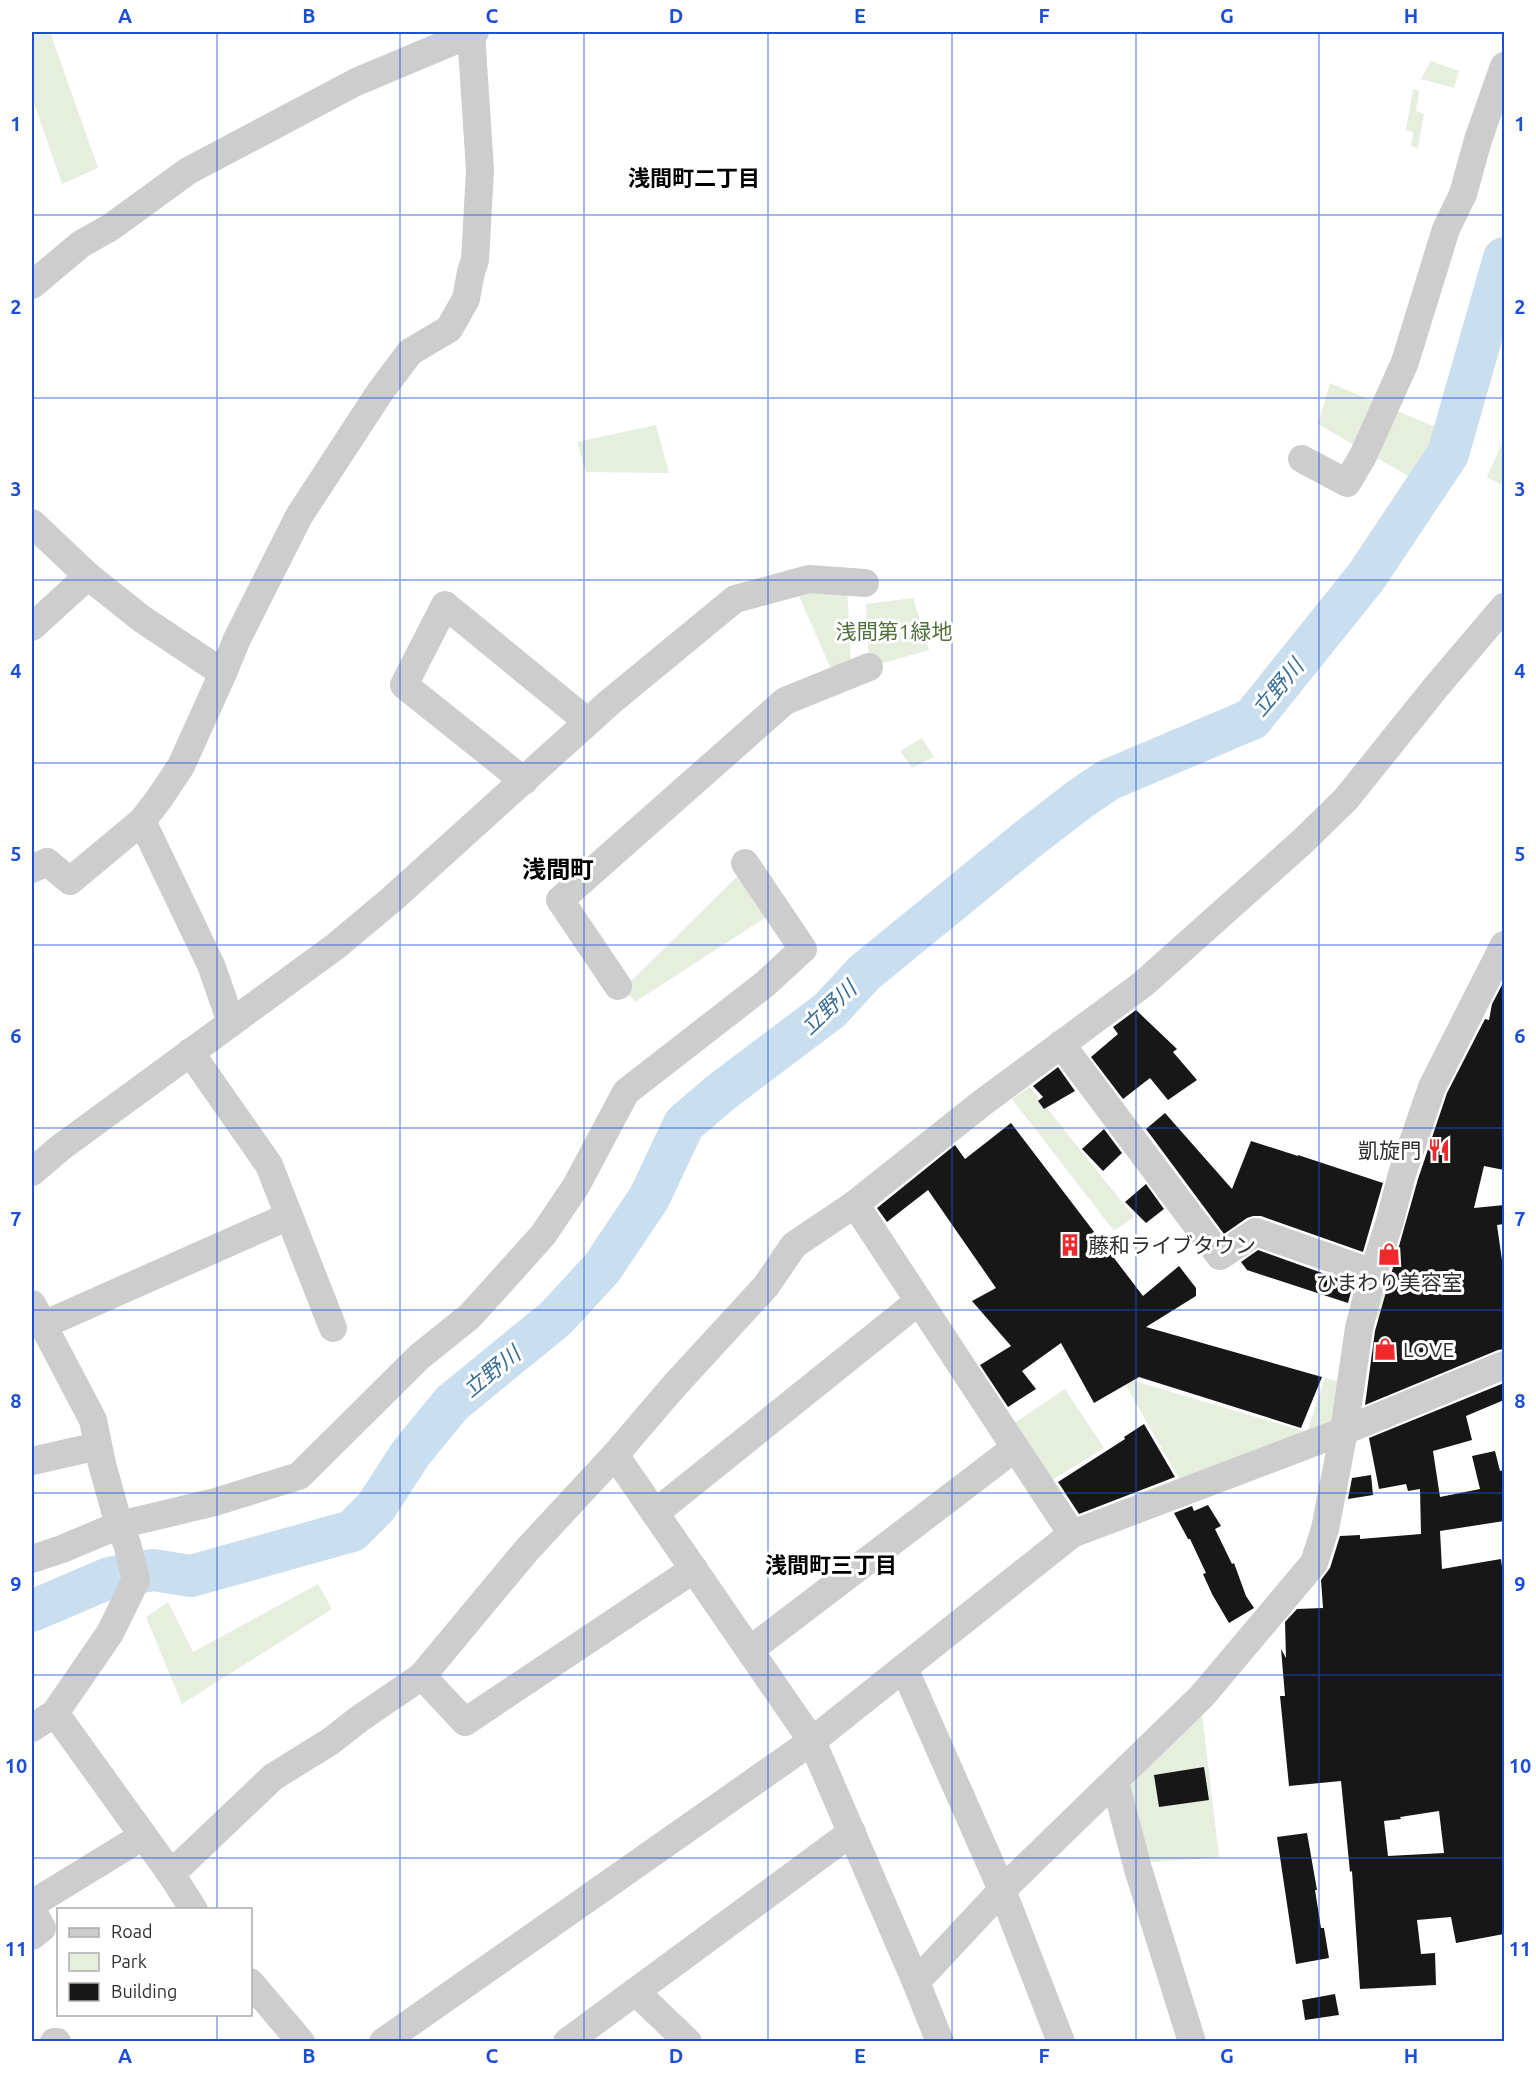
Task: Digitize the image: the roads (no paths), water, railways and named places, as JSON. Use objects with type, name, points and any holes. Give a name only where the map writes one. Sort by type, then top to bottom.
[{"type":"street","points":[[32,285],[81,244],[111,227],[189,171],[356,82],[473,32],[480,170],[476,260],[466,299],[449,329],[410,352],[380,392],[298,516],[237,639],[224,673],[181,765],[159,799],[142,821],[70,881],[47,862],[32,868]]},
{"type":"street","points":[[1302,459],[1347,483],[1363,456],[1405,362],[1446,229],[1463,194],[1478,140],[1504,66]]},
{"type":"street","points":[[32,523],[88,576],[142,619],[224,673]]},
{"type":"street","points":[[32,627],[88,576]]},
{"type":"street","points":[[32,1172],[60,1148],[345,938],[391,900],[588,722],[735,599],[809,579],[865,583]]},
{"type":"street","points":[[524,781],[404,685],[444,605],[588,722]]},
{"type":"street","points":[[171,1874],[273,1777],[331,1741],[358,1719],[422,1676],[526,1551],[766,1286],[794,1245],[855,1204],[982,1103],[1152,976],[1294,849],[1346,799],[1436,687],[1504,608]]},
{"type":"street","points":[[618,986],[560,900],[785,701],[869,667]]},
{"type":"street","points":[[142,821],[211,965],[231,1023]]},
{"type":"street","points":[[32,1559],[123,1534],[299,1476],[419,1357],[470,1316],[543,1235],[576,1186],[626,1092],[765,984],[803,949],[745,862]]},
{"type":"street","points":[[916,1982],[1002,1890],[1202,1696],[1314,1563],[1326,1529],[1344,1431],[1359,1328],[1402,1174],[1432,1087],[1504,945]]},
{"type":"street","points":[[1061,1044],[1220,1256],[1256,1232],[1373,1273]]},
{"type":"street","points":[[190,1052],[269,1165],[333,1328]]},
{"type":"street","points":[[855,1204],[1072,1534]]},
{"type":"street","points":[[193,1908],[143,1836],[43,1721],[110,1633],[136,1580],[98,1446],[93,1420],[37,1315],[289,1216]]},
{"type":"street","points":[[655,1513],[919,1301]]},
{"type":"street","points":[[383,2042],[812,1741],[1072,1534],[1344,1431],[1504,1365]]},
{"type":"street","points":[[32,1461],[98,1446]]},
{"type":"street","points":[[750,1650],[1015,1448]]},
{"type":"street","points":[[615,1455],[812,1741],[940,2042]]},
{"type":"street","points":[[422,1676],[465,1722],[694,1569]]},
{"type":"street","points":[[904,1668],[1002,1890],[1061,2042]]},
{"type":"street","points":[[1115,1782],[1138,1869],[1192,2042]]},
{"type":"street","points":[[567,2042],[852,1832]]},
{"type":"street","points":[[32,1904],[143,1836]]},
{"type":"street","points":[[32,1910],[42,1928],[32,1936]]},
{"type":"street","points":[[252,1984],[301,2042]]},
{"type":"street","points":[[636,1992],[688,2042]]},
{"type":"waterway","name":"立野川","points":[[32,1611],[109,1578],[153,1570],[191,1576],[352,1531],[376,1507],[411,1453],[452,1403],[556,1318],[602,1268],[649,1198],[684,1124],[720,1093],[830,1010],[864,973],[1080,799],[1108,780],[1252,719],[1366,577],[1448,454],[1504,258]]},
{"type":"place","name":"凱旋門","points":[[1439,1150]]},
{"type":"place","name":"藤和ライブタウン","points":[[1070,1245]]},
{"type":"place","name":"ひまわり美容室","points":[[1389,1254]]},
{"type":"place","name":"LOVE","points":[[1385,1349]]},
{"type":"district","name":"浅間町二丁目","points":[[694,177]]},
{"type":"district","name":"浅間町","points":[[558,869]]},
{"type":"district","name":"浅間町三丁目","points":[[831,1564]]},
{"type":"park label","name":"浅間第1緑地","points":[[894,631]]}]
